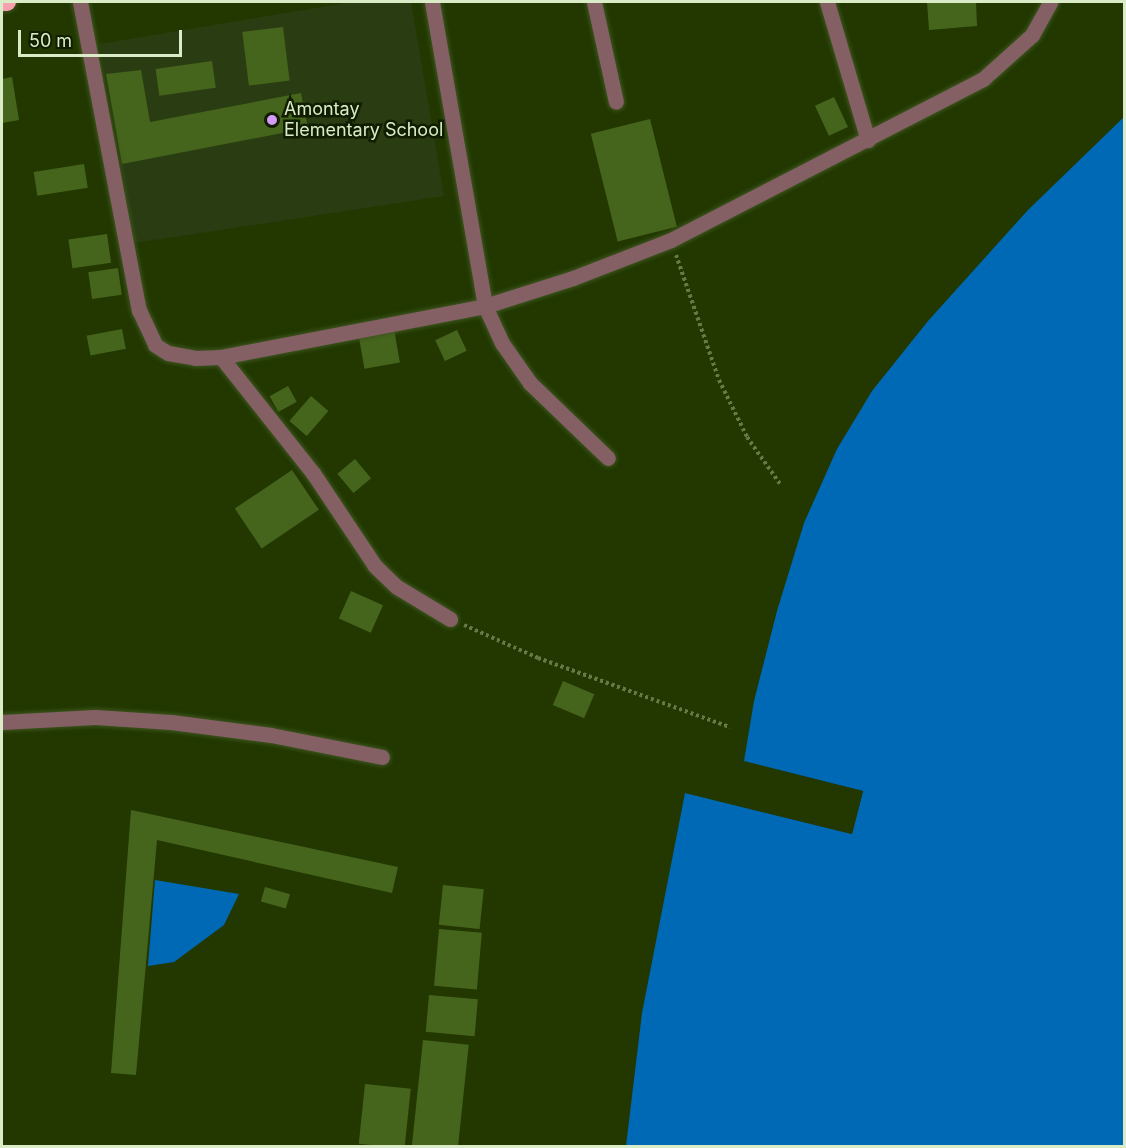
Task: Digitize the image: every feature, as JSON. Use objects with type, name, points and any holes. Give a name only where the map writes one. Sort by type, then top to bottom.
[{"type":"highway","points":[[2,2],[7,2]]},
{"type":"street","points":[[80,2],[139,310],[148,336],[155,345],[182,357],[221,357],[485,306],[573,278],[671,240],[982,79],[1008,60],[1032,35],[1050,2]]},
{"type":"street","points":[[432,2],[485,306],[502,343],[530,383],[608,458]]},
{"type":"street","points":[[594,2],[616,102]]},
{"type":"street","points":[[827,2],[868,140]]},
{"type":"street","points":[[221,357],[313,473],[375,566],[397,587],[450,619]]},
{"type":"street","points":[[2,722],[95,717],[171,722],[271,735],[382,757]]},
{"type":"path","points":[[671,240],[719,380],[747,437],[780,484]]},
{"type":"path","points":[[450,619],[549,662],[730,727]]},
{"type":"shaded area","name":"Amontay Elementary School","points":[[352,2],[411,2],[444,196],[135,243],[100,44]]},
{"type":"water","points":[[1124,117],[1124,1146],[626,1146],[642,1013],[685,793],[852,834],[863,791],[744,761],[754,701],[777,611],[804,523],[837,449],[872,391],[928,321],[1028,210]]},
{"type":"water","points":[[155,880],[239,894],[224,925],[174,962],[148,966]]},
{"type":"pier","points":[[741,761],[863,791],[852,834],[682,792],[850,831],[859,793]]},
{"type":"building","points":[[927,2],[976,2],[977,26],[929,30]]},
{"type":"building","points":[[283,27],[290,81],[249,86],[242,32]]},
{"type":"building","points":[[212,61],[216,88],[159,96],[156,69]]},
{"type":"building","points":[[141,70],[150,122],[301,93],[308,128],[122,164],[106,74]]},
{"type":"building","points":[[12,77],[19,120],[2,123],[2,79]]},
{"type":"building","points":[[834,97],[848,127],[829,136],[815,106]]},
{"type":"building","points":[[650,119],[677,227],[618,241],[591,134]]},
{"type":"building","points":[[84,164],[88,188],[37,196],[34,172]]},
{"type":"building","points":[[107,234],[111,263],[72,268],[68,239]]},
{"type":"building","points":[[118,268],[122,295],[92,299],[88,272]]},
{"type":"building","points":[[122,329],[126,349],[90,356],[87,336]]},
{"type":"building","points":[[394,329],[400,362],[364,369],[359,335]]},
{"type":"building","points":[[457,330],[467,351],[445,361],[435,340]]},
{"type":"building","points":[[288,386],[297,402],[278,412],[270,396]]},
{"type":"building","points":[[311,396],[328,411],[307,436],[289,421]]},
{"type":"building","points":[[355,459],[371,478],[353,493],[337,474]]},
{"type":"building","points":[[292,470],[319,510],[262,548],[235,509]]},
{"type":"building","points":[[351,591],[383,605],[371,633],[339,618]]},
{"type":"building","points":[[563,681],[594,694],[584,718],[553,705]]},
{"type":"building","points":[[131,810],[398,867],[392,893],[157,840],[136,1075],[111,1073]]},
{"type":"building","points":[[443,885],[484,889],[480,929],[439,925]]},
{"type":"building","points":[[265,887],[290,894],[286,909],[261,901]]},
{"type":"building","points":[[439,929],[482,933],[477,990],[434,986]]},
{"type":"building","points":[[429,995],[478,999],[475,1036],[426,1032]]},
{"type":"building","points":[[423,1040],[469,1045],[458,1146],[412,1145]]},
{"type":"building","points":[[365,1084],[411,1089],[405,1146],[359,1144]]},
{"type":"place","name":"Amontay Elementary School","points":[[272,120]]}]
